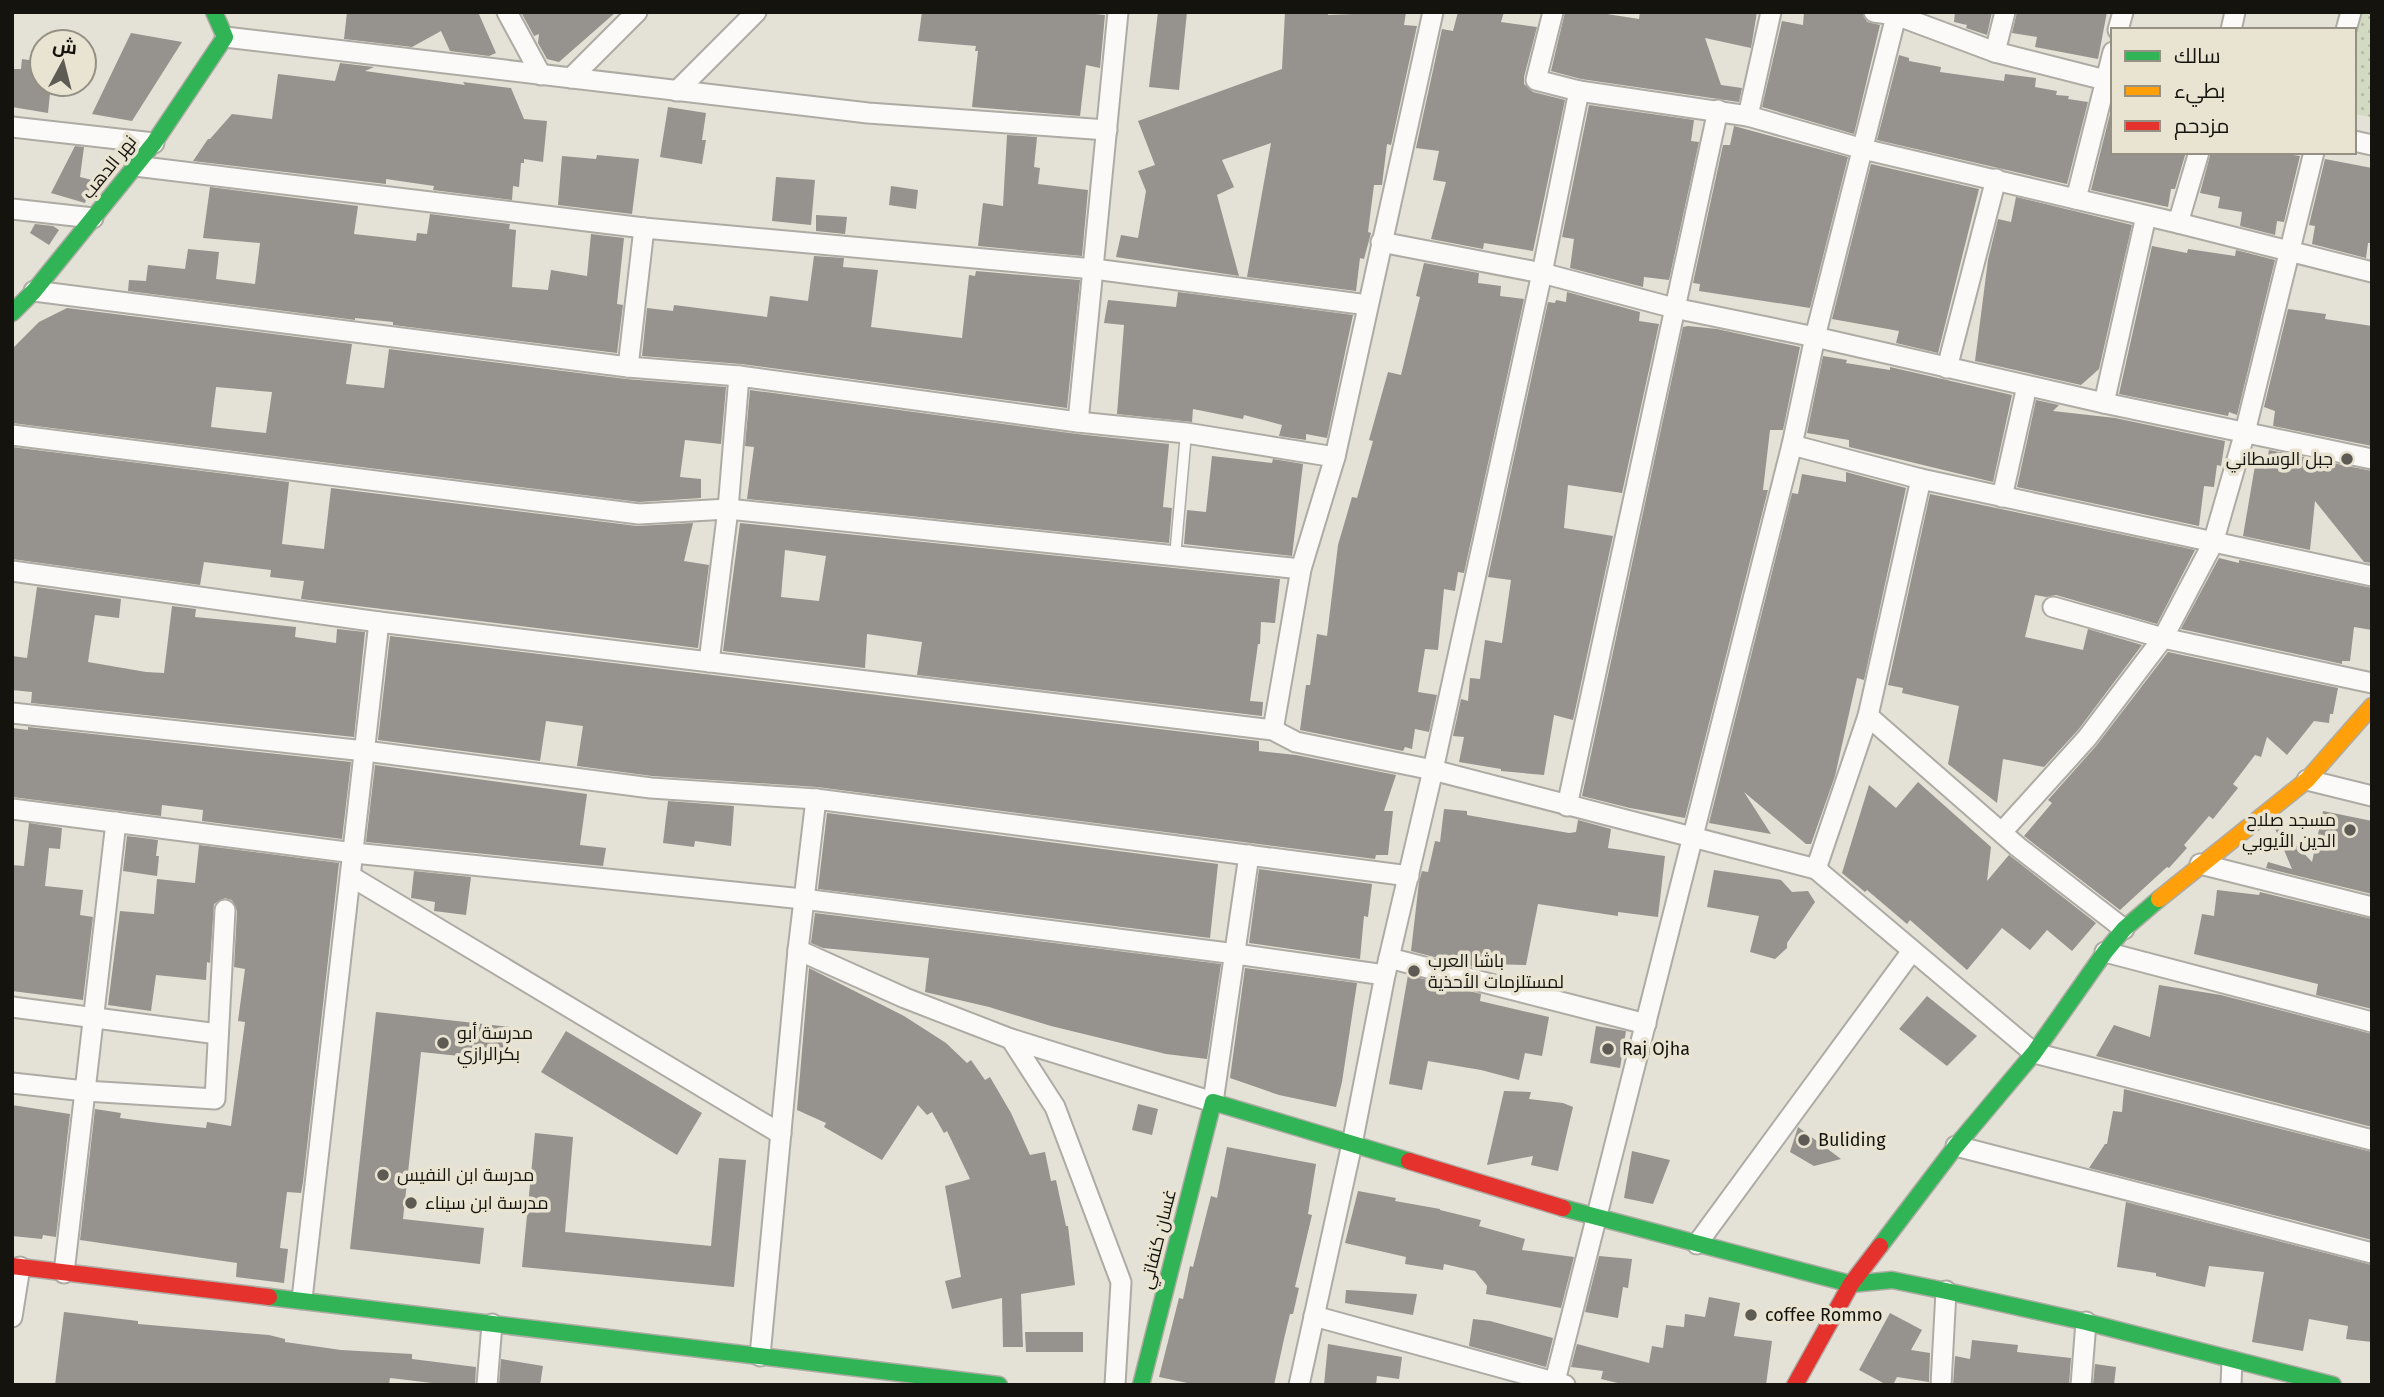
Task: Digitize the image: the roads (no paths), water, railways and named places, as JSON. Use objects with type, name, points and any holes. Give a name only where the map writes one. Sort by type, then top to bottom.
[{"type":"street","points":[[214,12],[225,37],[868,113],[1107,130]]},
{"type":"street","points":[[507,12],[541,75]]},
{"type":"street","points":[[571,78],[637,12]]},
{"type":"street","points":[[677,91],[756,12]]},
{"type":"street","points":[[1079,422],[1118,12]]},
{"type":"street","points":[[1273,730],[1301,569],[1335,457],[1433,12]]},
{"type":"street","points":[[1553,12],[1535,80],[1580,91],[1748,116],[1863,149],[2372,272]]},
{"type":"street","points":[[1748,116],[1771,12]]},
{"type":"street","points":[[1874,12],[1897,14],[1995,52],[2109,82],[2076,199]]},
{"type":"street","points":[[1995,52],[2005,12]]},
{"type":"street","points":[[1314,1316],[1558,1384],[1691,836],[1792,444],[1815,337],[1897,14]]},
{"type":"street","name":"نهر الدهب","points":[[12,313],[34,291],[154,143],[225,37]]},
{"type":"street","points":[[1299,1385],[1387,967],[1433,770],[1580,91]]},
{"type":"street","points":[[1567,806],[1718,110]]},
{"type":"street","points":[[12,127],[154,143]]},
{"type":"street","points":[[2178,223],[2198,154]]},
{"type":"street","points":[[2002,832],[2087,738],[2163,638],[2213,543],[2245,432],[2313,154]]},
{"type":"street","points":[[135,166],[644,228],[1094,269],[1368,305]]},
{"type":"street","points":[[1947,368],[1996,179]]},
{"type":"street","points":[[12,209],[93,218]]},
{"type":"street","points":[[2104,403],[2146,216]]},
{"type":"street","points":[[628,367],[644,228]]},
{"type":"street","points":[[1381,242],[1542,273],[1674,308],[2372,459]]},
{"type":"street","points":[[34,291],[628,367],[738,376],[1079,422],[1186,433],[1335,457]]},
{"type":"street","points":[[709,662],[728,509],[738,376]]},
{"type":"street","points":[[2002,497],[2027,386]]},
{"type":"street","points":[[12,435],[639,514],[728,509],[1301,569]]},
{"type":"street","points":[[1792,444],[1921,479],[2372,576]]},
{"type":"street","points":[[1816,869],[1868,716],[1921,479]]},
{"type":"street","points":[[12,571],[379,622],[1273,730],[1296,742],[1433,770],[1816,869],[2034,1053],[2372,1140]]},
{"type":"street","points":[[2053,607],[2163,638],[2372,683]]},
{"type":"street","points":[[302,1300],[379,622]]},
{"type":"street","points":[[1794,1385],[1852,1284],[1956,1146],[2034,1053],[2124,929],[2200,864],[2307,780],[2372,706]]},
{"type":"street","points":[[12,713],[365,751],[651,788],[816,799],[1409,876]]},
{"type":"street","points":[[1868,716],[2002,832],[2124,929]]},
{"type":"street","points":[[2307,780],[2372,796]]},
{"type":"street","points":[[760,1356],[803,899],[816,799]]},
{"type":"street","points":[[12,809],[354,853],[803,899],[1236,954],[1387,967],[1646,1024]]},
{"type":"street","points":[[64,1273],[116,822]]},
{"type":"street","points":[[1213,1102],[1249,855]]},
{"type":"street","points":[[2200,864],[2372,907]]},
{"type":"street","points":[[352,877],[780,1135]]},
{"type":"street","points":[[12,1083],[85,1091],[215,1099],[225,910]]},
{"type":"street","points":[[798,950],[905,998],[1011,1039],[1597,1218],[1852,1284],[1892,1280],[1946,1291],[2085,1322],[2333,1385]]},
{"type":"street","points":[[1697,1244],[1912,951]]},
{"type":"street","points":[[2105,952],[2372,1022]]},
{"type":"street","points":[[12,1007],[218,1034]]},
{"type":"street","points":[[1011,1039],[1055,1107],[1121,1282],[1115,1385]]},
{"type":"street","name":"غسان كنفاتي","points":[[1142,1384],[1213,1102]]},
{"type":"street","points":[[1956,1146],[2372,1254]]},
{"type":"street","points":[[12,1317],[16,1267],[999,1385]]},
{"type":"street","points":[[1941,1385],[1946,1291]]},
{"type":"street","points":[[2081,1385],[2085,1322]]},
{"type":"street","points":[[487,1385],[492,1324]]},
{"type":"street","points":[[2231,1385],[2232,1361]]},
{"type":"lane","points":[[1175,557],[1186,433]]},
{"type":"place","name":"جبل الوسطاني","points":[[2347,459]]},
{"type":"place","name":"مسجد صلاح الدين الأيوبي","points":[[2350,830]]},
{"type":"place","name":"باشا العرب لمستلزمات الأحذية","points":[[1414,971]]},
{"type":"place","name":"مدرسة أبو بكرالرازي","points":[[443,1043]]},
{"type":"place","name":"Raj Ojha","points":[[1608,1049]]},
{"type":"place","name":"Buliding","points":[[1804,1140]]},
{"type":"place","name":"مدرسة ابن النفيس","points":[[383,1175]]},
{"type":"place","name":"مدرسة ابن سيناء","points":[[411,1203]]},
{"type":"place","name":"coffee Rommo","points":[[1751,1315]]}]
